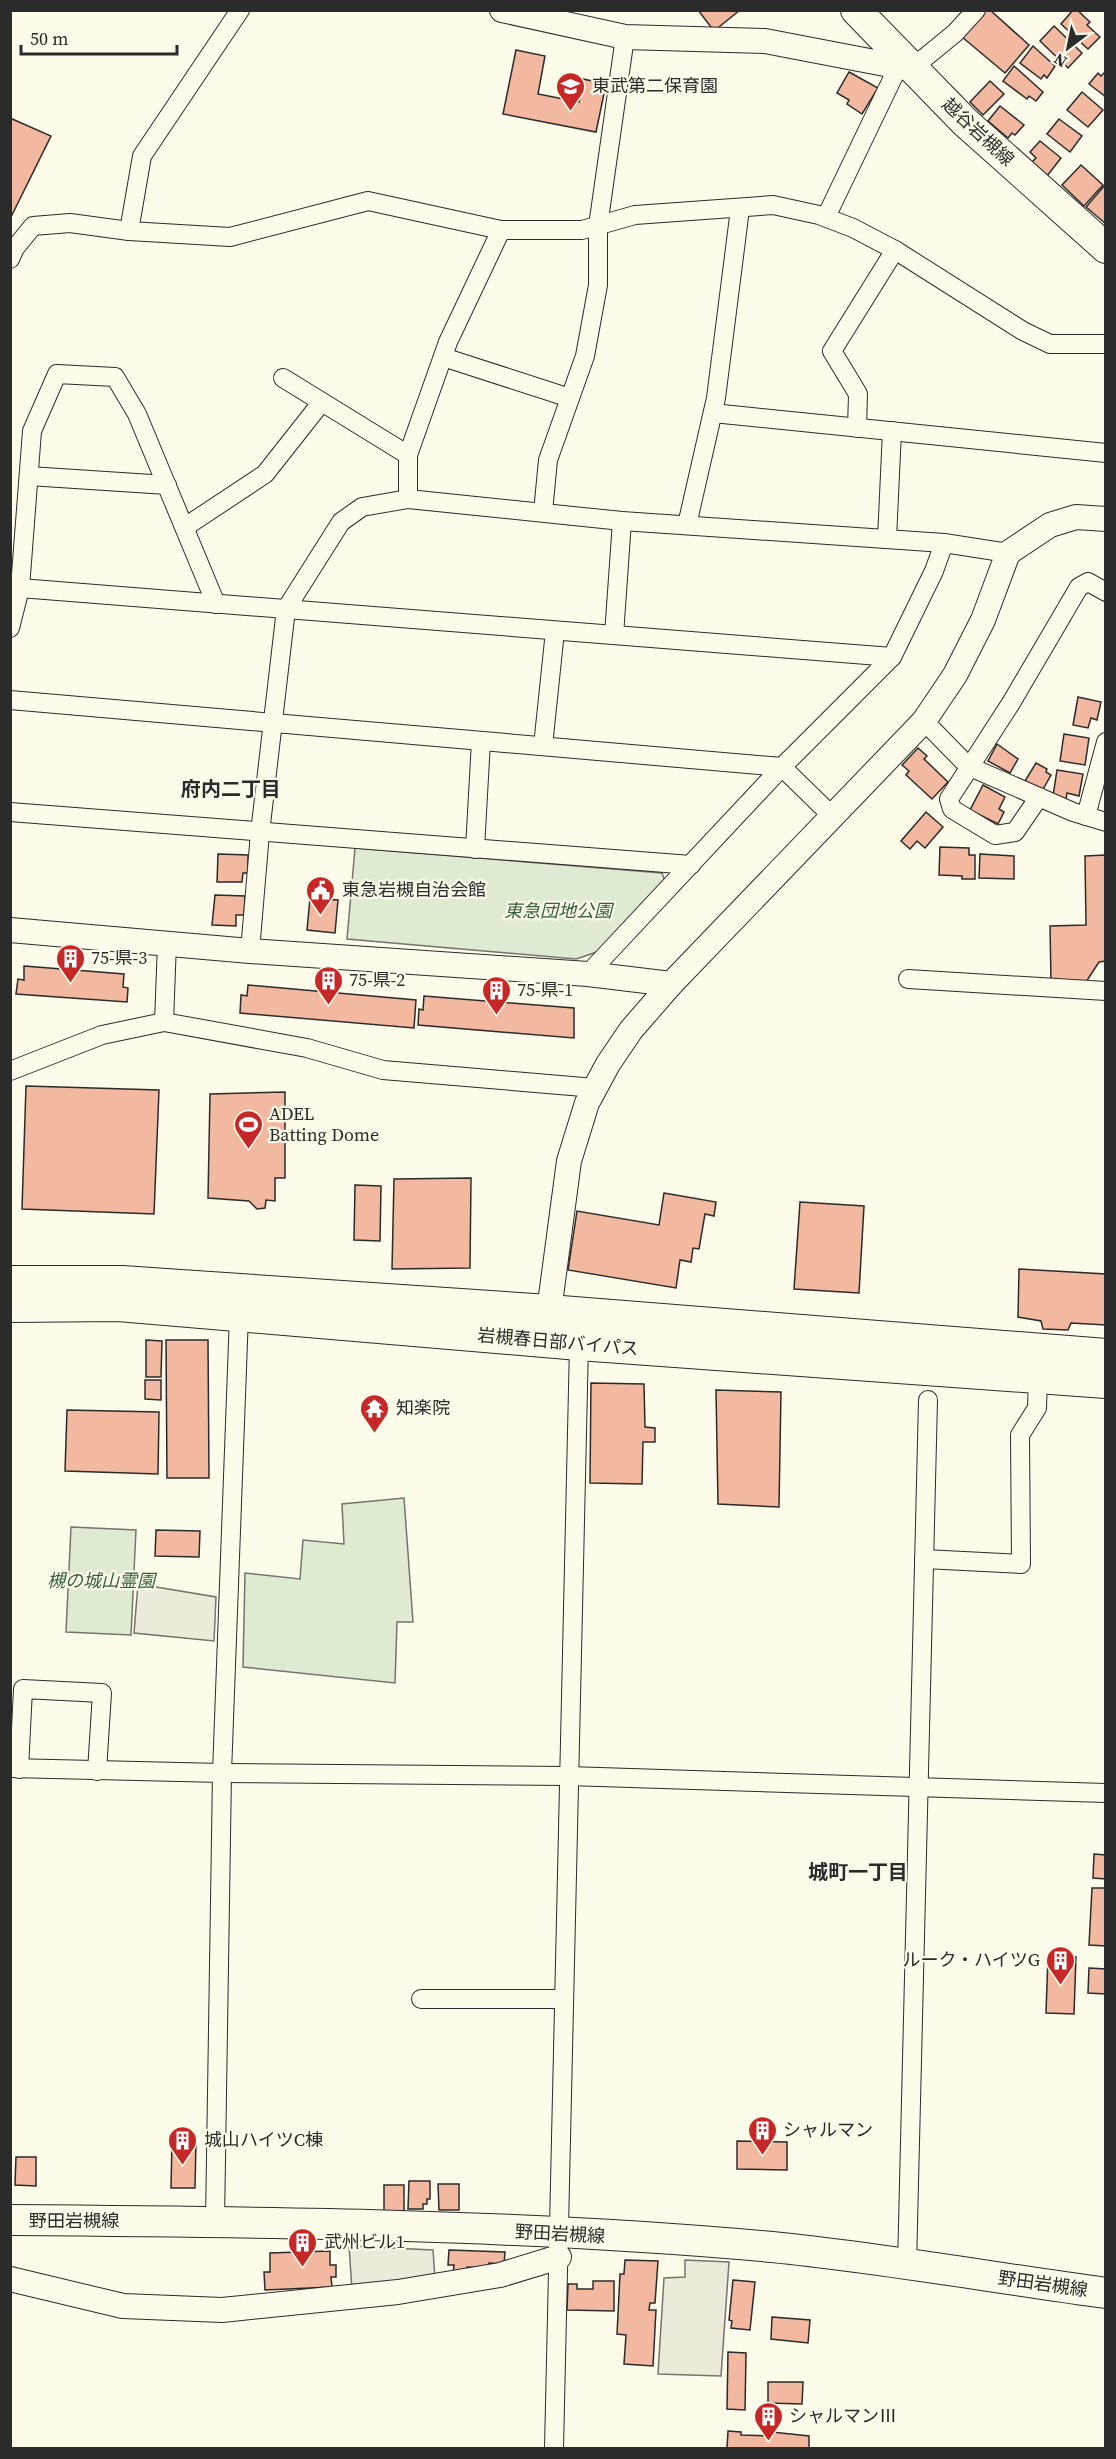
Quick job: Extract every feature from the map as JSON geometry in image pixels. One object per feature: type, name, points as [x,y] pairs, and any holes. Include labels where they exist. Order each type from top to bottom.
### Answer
[{"type":"highway","name":"岩槻春日部バイパス","points":[[10,1282],[122,1282],[549,1311],[1106,1355]]},
{"type":"highway","name":"岩槻春日部バイパス","points":[[10,1306],[118,1305],[579,1344],[1106,1382]]},
{"type":"main road","name":"越谷岩槻線","points":[[856,10],[905,68],[1106,248]]},
{"type":"main road","name":"野田岩槻線","points":[[10,2220],[215,2222],[560,2245],[768,2247],[1106,2293]]},
{"type":"street","points":[[129,231],[142,156],[240,10]]},
{"type":"street","points":[[502,10],[625,37],[765,41],[905,68]]},
{"type":"street","points":[[826,217],[905,68],[955,33],[976,10]]},
{"type":"street","points":[[543,512],[548,460],[585,356],[598,285],[598,226],[625,37]]},
{"type":"street","points":[[10,259],[15,248],[33,226],[70,223],[129,231],[230,237],[368,201],[501,230],[582,230],[635,215],[773,205],[826,217],[895,250],[1023,331],[1050,344],[1106,344]]},
{"type":"street","points":[[687,525],[712,413],[741,209]]},
{"type":"street","points":[[408,499],[408,455],[443,357],[501,230]]},
{"type":"street","points":[[856,428],[858,394],[832,351],[895,250]]},
{"type":"street","points":[[443,357],[570,398]]},
{"type":"street","points":[[10,628],[20,588],[17,539],[29,476],[32,432],[57,374],[115,377],[137,414],[216,604]]},
{"type":"street","points":[[283,378],[408,455]]},
{"type":"street","points":[[185,527],[265,474],[321,403]]},
{"type":"street","points":[[712,413],[1106,453]]},
{"type":"street","points":[[887,539],[892,431]]},
{"type":"street","points":[[29,476],[167,485]]},
{"type":"street","points":[[250,951],[260,833],[286,609],[341,522],[362,507],[408,499],[622,521],[944,543],[1008,553]]},
{"type":"street","points":[[549,1311],[569,1161],[587,1103],[632,1030],[671,984],[831,815],[924,722],[955,675],[974,638],[1008,553],[1050,525],[1076,517],[1106,519]]},
{"type":"street","points":[[614,635],[622,521]]},
{"type":"street","points":[[588,974],[782,767],[892,657],[934,571],[944,543]]},
{"type":"street","points":[[1039,797],[1015,832],[995,835],[952,809],[949,799],[968,766],[1011,703],[1079,587],[1088,582],[1106,592]]},
{"type":"street","points":[[20,588],[892,657]]},
{"type":"street","points":[[543,746],[555,631]]},
{"type":"street","points":[[10,699],[782,767],[831,815]]},
{"type":"street","points":[[924,722],[968,766],[1039,797],[1106,822]]},
{"type":"street","points":[[475,849],[481,741]]},
{"type":"street","points":[[1086,816],[1106,742]]},
{"type":"street","points":[[10,812],[691,865]]},
{"type":"street","points":[[10,930],[250,951],[588,974],[671,984]]},
{"type":"street","points":[[164,1022],[167,943]]},
{"type":"street","points":[[908,979],[1106,991]]},
{"type":"street","points":[[10,1071],[102,1035],[164,1022],[307,1048],[383,1070],[595,1088]]},
{"type":"street","points":[[215,2222],[222,1773],[239,1315]]},
{"type":"street","points":[[554,2448],[579,1344]]},
{"type":"street","points":[[924,1559],[1021,1564],[1020,1435],[1036,1408],[1038,1377]]},
{"type":"street","points":[[907,2266],[928,1400]]},
{"type":"street","points":[[97,1771],[102,1693],[23,1689],[15,1769],[97,1771],[222,1773],[568,1776],[1106,1793]]},
{"type":"street","points":[[421,1999],[564,2000]]},
{"type":"street","points":[[10,2279],[123,2306],[222,2310],[398,2292],[500,2275],[560,2245]]},
{"type":"green space","name":"東急団地公園","points":[[355,848],[662,873],[665,881],[597,952],[576,959],[347,939]]},
{"type":"green space","points":[[404,1498],[413,1622],[397,1622],[395,1683],[243,1667],[245,1573],[300,1579],[303,1540],[344,1544],[342,1504]]},
{"type":"green space","name":"槻の城山霊園","points":[[71,1527],[136,1530],[131,1635],[66,1632]]},
{"type":"shaded area","points":[[138,1584],[216,1597],[214,1641],[134,1633]]},
{"type":"shaded area","points":[[349,2246],[433,2250],[435,2279],[352,2290]]},
{"type":"shaded area","points":[[685,2260],[729,2262],[721,2376],[658,2374],[664,2278],[685,2277]]},
{"type":"building","points":[[698,10],[740,10],[714,31]]},
{"type":"building","points":[[985,10],[990,10],[1029,45],[1005,73],[962,37]]},
{"type":"building","points":[[1073,10],[1077,10],[1090,22],[1087,25],[1100,37],[1088,49],[1061,24]]},
{"type":"building","points":[[1054,26],[1082,53],[1068,68],[1040,41]]},
{"type":"building","points":[[1033,46],[1055,66],[1047,78],[1044,75],[1041,79],[1020,63]]},
{"type":"building","points":[[516,50],[545,56],[538,94],[579,102],[583,79],[606,84],[596,132],[503,114]]},
{"type":"building","points":[[1014,66],[1043,92],[1036,101],[1029,96],[1027,99],[1003,81]]},
{"type":"building","points":[[1106,71],[1106,97],[1089,84],[1098,73],[1101,76]]},
{"type":"building","points":[[849,72],[878,88],[862,114],[847,104],[849,100],[837,93]]},
{"type":"building","points":[[990,81],[1004,94],[983,115],[970,102]]},
{"type":"building","points":[[1082,92],[1103,110],[1088,127],[1067,110]]},
{"type":"building","points":[[1000,106],[1024,125],[1015,135],[1012,133],[1008,138],[988,121]]},
{"type":"building","points":[[10,118],[51,136],[10,219]]},
{"type":"building","points":[[1059,119],[1082,136],[1070,152],[1047,134]]},
{"type":"building","points":[[1040,141],[1061,158],[1047,176],[1031,163],[1036,158],[1030,152]]},
{"type":"building","points":[[1081,165],[1103,185],[1084,206],[1062,185]]},
{"type":"building","points":[[1106,186],[1106,224],[1086,207]]},
{"type":"building","points":[[1078,697],[1101,702],[1097,720],[1091,718],[1088,728],[1073,725]]},
{"type":"building","points":[[1064,734],[1089,738],[1085,765],[1060,761]]},
{"type":"building","points":[[997,744],[1018,759],[1010,773],[988,761]]},
{"type":"building","points":[[918,748],[927,756],[924,759],[948,782],[932,799],[906,775],[909,771],[902,765]]},
{"type":"building","points":[[1036,763],[1047,769],[1046,772],[1051,775],[1042,791],[1025,781]]},
{"type":"building","points":[[1057,770],[1083,774],[1079,796],[1067,793],[1066,799],[1053,796]]},
{"type":"building","points":[[983,785],[1005,797],[999,809],[1004,812],[998,824],[970,810]]},
{"type":"building","points":[[926,812],[943,827],[925,848],[917,841],[910,849],[901,841]]},
{"type":"building","points":[[940,847],[969,848],[969,855],[975,855],[975,879],[939,875]]},
{"type":"building","points":[[218,854],[248,855],[248,873],[243,873],[242,882],[217,882]]},
{"type":"building","points":[[980,854],[1014,856],[1014,879],[979,878]]},
{"type":"building","points":[[1106,855],[1106,961],[1099,962],[1086,982],[1051,982],[1050,926],[1086,925],[1085,856]]},
{"type":"building","points":[[215,895],[245,896],[244,915],[236,915],[236,926],[212,925]]},
{"type":"building","points":[[310,898],[338,900],[335,933],[307,930]]},
{"type":"building","name":"75-県-3","points":[[24,966],[124,974],[123,987],[128,988],[127,1002],[16,994],[18,979],[24,980]]},
{"type":"building","name":"75-県-2","points":[[248,985],[416,1000],[414,1028],[240,1013],[241,995],[247,996]]},
{"type":"building","name":"75-県-1","points":[[424,996],[574,1008],[574,1038],[418,1025],[419,1009],[423,1010]]},
{"type":"building","points":[[26,1086],[159,1090],[154,1214],[22,1209]]},
{"type":"building","points":[[285,1092],[285,1178],[275,1178],[275,1201],[266,1200],[265,1208],[257,1209],[249,1201],[208,1198],[210,1094]]},
{"type":"building","points":[[471,1178],[470,1268],[392,1269],[394,1179]]},
{"type":"building","points":[[355,1185],[381,1186],[380,1241],[354,1240]]},
{"type":"building","points":[[664,1193],[716,1202],[714,1216],[705,1214],[699,1249],[693,1248],[691,1262],[680,1260],[676,1288],[568,1270],[577,1211],[659,1225]]},
{"type":"building","points":[[800,1202],[864,1206],[859,1293],[794,1289]]},
{"type":"building","points":[[1019,1269],[1106,1274],[1106,1325],[1071,1323],[1068,1330],[1043,1329],[1041,1321],[1018,1317]]},
{"type":"building","points":[[146,1340],[162,1341],[161,1377],[146,1377]]},
{"type":"building","points":[[166,1340],[208,1340],[209,1478],[167,1478]]},
{"type":"building","points":[[145,1380],[161,1380],[161,1400],[145,1399]]},
{"type":"building","points":[[591,1383],[644,1384],[645,1427],[655,1428],[655,1442],[643,1442],[642,1484],[590,1483]]},
{"type":"building","points":[[716,1390],[781,1392],[779,1507],[718,1504]]},
{"type":"building","points":[[67,1410],[159,1412],[158,1474],[65,1471]]},
{"type":"building","points":[[156,1530],[200,1531],[199,1557],[155,1556]]},
{"type":"building","points":[[1094,1854],[1106,1855],[1106,1879],[1093,1878]]},
{"type":"building","points":[[1092,1888],[1106,1888],[1106,1946],[1089,1945]]},
{"type":"building","name":"ルーク・ハイツG","points":[[1048,1956],[1076,1957],[1074,2014],[1046,2013]]},
{"type":"building","points":[[1089,1968],[1106,1969],[1106,1994],[1088,1993]]},
{"type":"building","name":"城山ハイツC棟","points":[[172,2141],[196,2141],[195,2188],[171,2188]]},
{"type":"building","name":"シャルマン","points":[[737,2141],[787,2142],[787,2170],[737,2169]]},
{"type":"building","points":[[16,2157],[36,2157],[36,2186],[15,2185]]},
{"type":"building","points":[[409,2181],[430,2181],[430,2199],[427,2199],[427,2204],[423,2204],[423,2209],[408,2209]]},
{"type":"building","points":[[438,2184],[459,2184],[459,2210],[439,2210]]},
{"type":"building","points":[[384,2185],[404,2185],[404,2211],[384,2211]]},
{"type":"building","points":[[449,2250],[505,2252],[504,2264],[489,2263],[488,2268],[467,2267],[466,2274],[453,2273],[454,2265],[448,2265]]},
{"type":"building","name":"武州ビル1","points":[[330,2251],[330,2265],[336,2265],[336,2277],[331,2277],[332,2287],[265,2290],[264,2272],[270,2272],[270,2253]]},
{"type":"building","points":[[625,2260],[658,2261],[655,2303],[650,2303],[649,2310],[656,2310],[653,2366],[624,2364],[626,2335],[617,2334],[620,2274],[624,2274]]},
{"type":"building","points":[[733,2280],[755,2282],[750,2330],[731,2328],[732,2321],[729,2320]]},
{"type":"building","points":[[593,2281],[614,2281],[614,2311],[567,2310],[568,2284],[577,2284],[577,2289],[593,2289]]},
{"type":"building","points":[[772,2317],[810,2320],[808,2343],[771,2339]]},
{"type":"building","points":[[728,2352],[746,2353],[745,2410],[727,2409]]},
{"type":"building","points":[[768,2382],[803,2382],[802,2404],[768,2403]]},
{"type":"building","name":"シャルマンⅢ","points":[[728,2431],[741,2432],[741,2435],[771,2436],[772,2432],[809,2436],[809,2448],[727,2448]]},
{"type":"place","name":"東武第二保育園","points":[[571,112]]},
{"type":"place","name":"東急岩槻自治会館","points":[[321,916]]},
{"type":"place","name":"75-県-3","points":[[70,984]]},
{"type":"place","name":"75-県-2","points":[[328,1006]]},
{"type":"place","name":"75-県-1","points":[[496,1016]]},
{"type":"place","name":"ADEL Batting Dome","points":[[248,1150]]},
{"type":"place","name":"知楽院","points":[[375,1434]]},
{"type":"place","name":"ルーク・ハイツG","points":[[1061,1986]]},
{"type":"place","name":"シャルマン","points":[[762,2156]]},
{"type":"place","name":"城山ハイツC棟","points":[[183,2166]]},
{"type":"place","name":"武州ビル1","points":[[303,2268]]},
{"type":"place","name":"シャルマンⅢ","points":[[768,2442]]},
{"type":"district","name":"府内二丁目","points":[[231,789]]},
{"type":"district","name":"城町一丁目","points":[[858,1872]]}]
